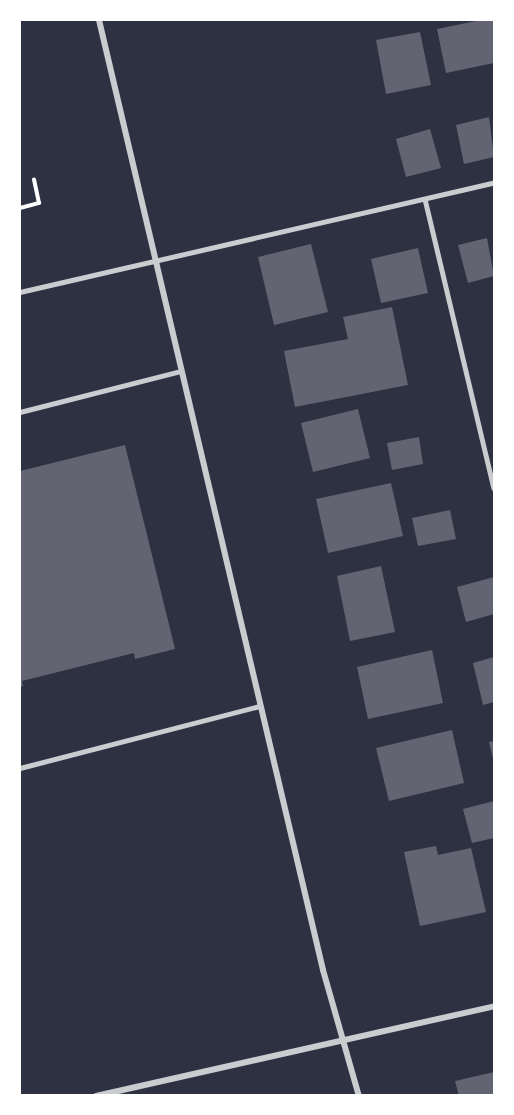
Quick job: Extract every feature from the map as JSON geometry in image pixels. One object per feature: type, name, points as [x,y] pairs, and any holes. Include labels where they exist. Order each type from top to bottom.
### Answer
[{"type":"street","points":[[99,20],[323,970],[359,1095]]},
{"type":"street","points":[[96,1095],[495,1006]]},
{"type":"lane","points":[[20,292],[495,183]]},
{"type":"lane","points":[[425,199],[495,488]]},
{"type":"lane","points":[[20,412],[181,371]]},
{"type":"lane","points":[[20,768],[260,706]]},
{"type":"path","points":[[20,208],[39,203],[34,180]]},
{"type":"building","points":[[481,20],[494,20],[494,63],[446,73],[437,29]]},
{"type":"building","points":[[420,32],[431,85],[386,94],[376,40]]},
{"type":"building","points":[[489,117],[494,157],[464,164],[456,125]]},
{"type":"building","points":[[430,129],[441,168],[406,177],[396,139]]},
{"type":"building","points":[[487,238],[494,276],[468,283],[458,245]]},
{"type":"building","points":[[311,244],[328,312],[274,325],[258,257]]},
{"type":"building","points":[[418,248],[428,293],[381,303],[371,259]]},
{"type":"building","points":[[392,307],[408,385],[295,407],[284,351],[348,339],[343,317]]},
{"type":"building","points":[[358,409],[370,458],[313,472],[301,423]]},
{"type":"building","points":[[419,437],[423,464],[392,470],[387,443]]},
{"type":"building","points":[[125,445],[175,649],[135,659],[134,653],[22,681],[23,686],[20,687],[20,471]]},
{"type":"building","points":[[391,483],[403,536],[328,553],[316,499]]},
{"type":"building","points":[[450,510],[456,539],[418,546],[412,518]]},
{"type":"building","points":[[381,566],[395,632],[350,641],[337,576]]},
{"type":"building","points":[[494,577],[494,614],[466,622],[457,587]]},
{"type":"building","points":[[432,650],[443,703],[368,719],[357,667]]},
{"type":"building","points":[[494,657],[494,702],[483,705],[473,663]]},
{"type":"building","points":[[452,730],[464,783],[389,801],[376,748]]},
{"type":"building","points":[[494,741],[494,763],[489,742]]},
{"type":"building","points":[[494,801],[494,838],[472,843],[463,809]]},
{"type":"building","points":[[436,846],[438,855],[471,848],[486,912],[420,926],[404,852]]},
{"type":"building","points":[[494,1072],[494,1096],[459,1096],[455,1081]]}]
